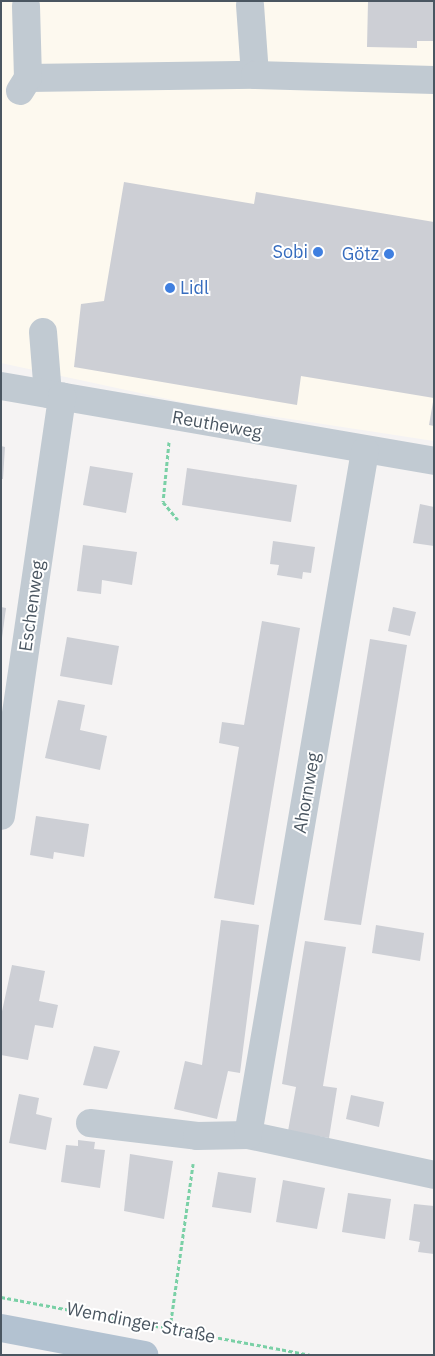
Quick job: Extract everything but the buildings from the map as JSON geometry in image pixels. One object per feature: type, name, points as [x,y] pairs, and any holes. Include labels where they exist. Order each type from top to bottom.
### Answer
[{"type":"main road","name":"Wemdinger Straße","points":[[1,1328],[144,1355]]},
{"type":"street","points":[[250,5],[255,75]]},
{"type":"street","points":[[26,6],[24,85],[255,75],[434,80]]},
{"type":"street","name":"Eschenweg","points":[[1,816],[6,757],[55,395],[43,332]]},
{"type":"street","name":"Reutheweg","points":[[1,386],[365,451],[434,461]]},
{"type":"street","name":"Ahornweg","points":[[248,1135],[365,451]]},
{"type":"street","points":[[90,1123],[197,1136],[248,1135],[434,1175]]},
{"type":"path","points":[[172,417],[163,502],[178,520]]},
{"type":"path","points":[[170,1329],[197,1136]]},
{"type":"path","name":"Wemdinger Straße","points":[[1,1297],[310,1355]]},
{"type":"shaded area","points":[[1,1],[434,1],[434,441],[191,404],[1,363]]},
{"type":"place","name":"Sobi","points":[[318,252]]},
{"type":"place","name":"Götz","points":[[389,254]]},
{"type":"place","name":"Lidl","points":[[170,288]]}]
